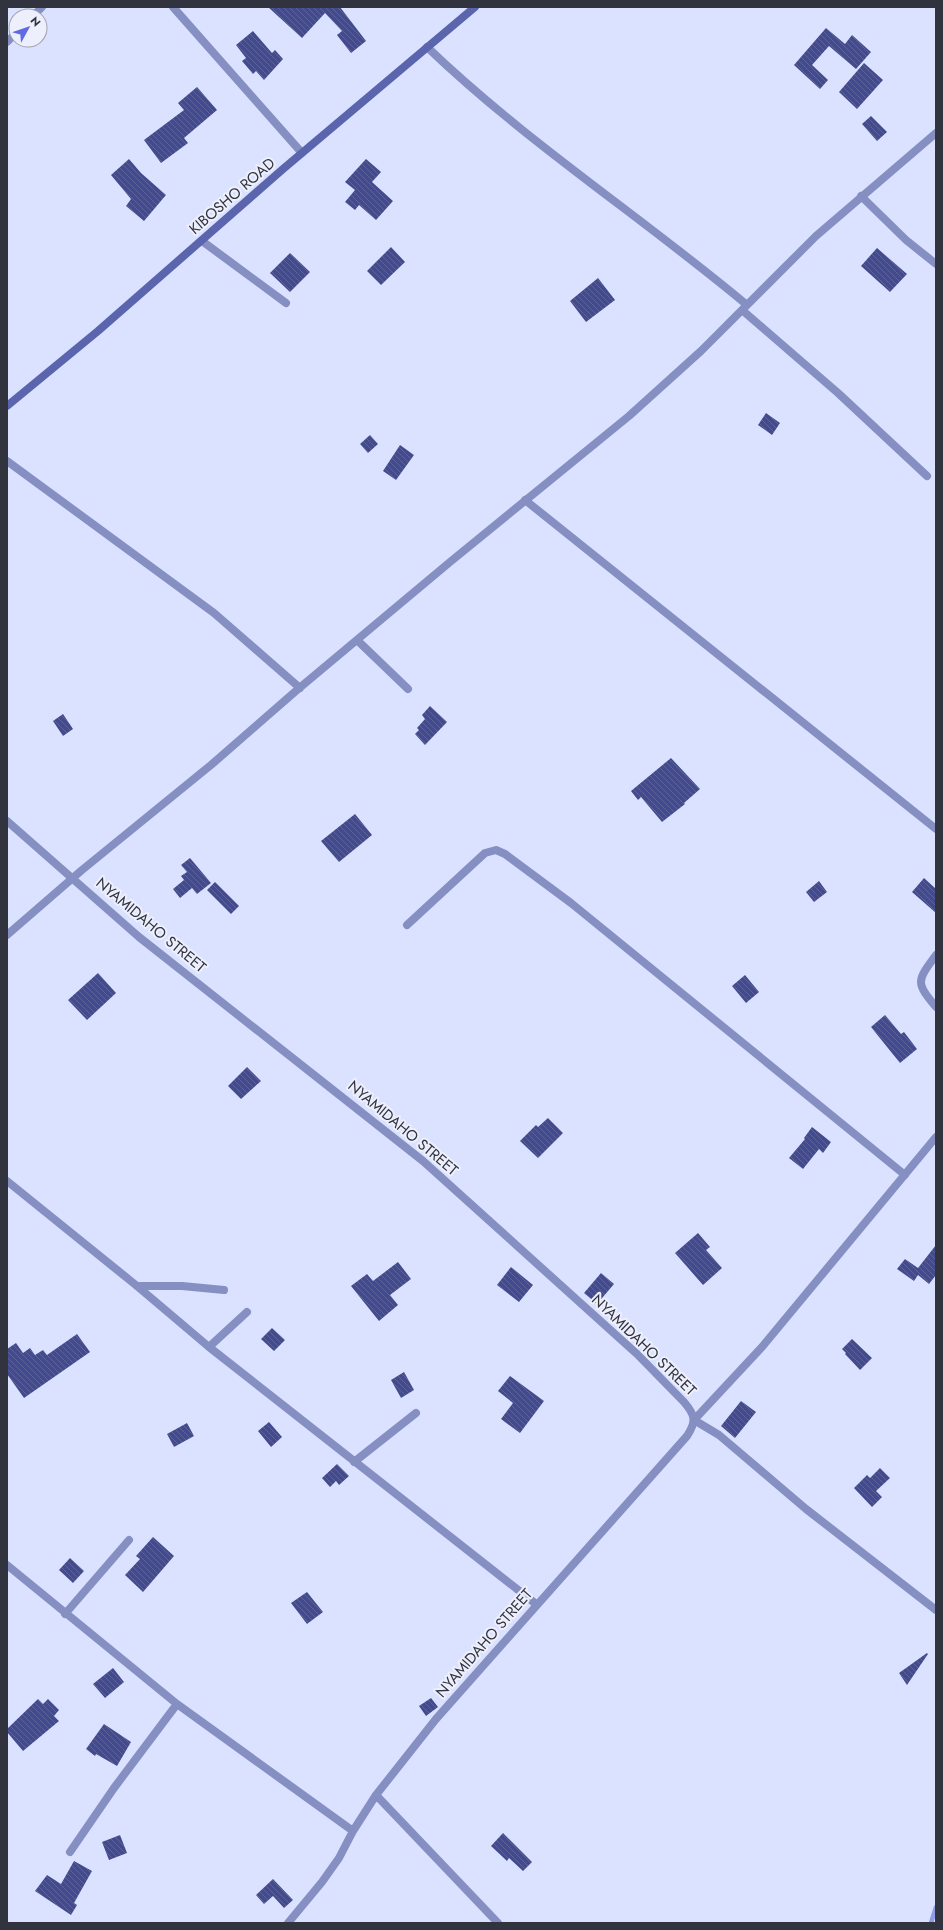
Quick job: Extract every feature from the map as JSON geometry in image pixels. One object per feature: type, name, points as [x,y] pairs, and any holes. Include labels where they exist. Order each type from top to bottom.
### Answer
[{"type":"street","points":[[173,7],[302,153]]},
{"type":"street","name":"KIBOSHO ROAD","points":[[7,406],[98,331],[302,153],[475,7]]},
{"type":"street","points":[[427,47],[515,125],[563,163],[658,233],[744,308],[927,476]]},
{"type":"street","points":[[7,935],[73,878],[211,765],[357,640],[525,500],[629,416],[700,351],[816,236],[861,196],[936,134]]},
{"type":"street","points":[[861,196],[906,240],[936,264]]},
{"type":"street","points":[[202,241],[286,303]]},
{"type":"street","points":[[7,460],[214,613],[300,688]]},
{"type":"street","points":[[525,500],[936,829]]},
{"type":"street","points":[[357,640],[408,689]]},
{"type":"street","name":"NYAMIDAHO STREET","points":[[7,821],[140,937],[423,1160],[637,1354],[691,1410],[694,1420],[693,1427],[687,1436],[536,1604],[436,1719],[376,1795],[352,1831],[339,1858],[322,1882],[288,1923]]},
{"type":"street","points":[[406,925],[485,853],[496,850],[505,854],[577,908],[905,1175]]},
{"type":"street","points":[[936,955],[924,970],[920,983],[922,989],[936,1007]]},
{"type":"street","points":[[936,1137],[762,1347],[694,1420],[719,1436],[806,1509],[936,1610]]},
{"type":"street","points":[[7,1181],[137,1286],[209,1347],[536,1604]]},
{"type":"street","points":[[137,1286],[182,1286],[224,1290]]},
{"type":"street","points":[[209,1347],[247,1312]]},
{"type":"street","points":[[354,1462],[416,1413]]},
{"type":"street","points":[[65,1614],[129,1540]]},
{"type":"street","points":[[7,1565],[65,1614],[177,1704],[352,1831]]},
{"type":"street","points":[[70,1852],[114,1788],[177,1704]]},
{"type":"street","points":[[376,1795],[498,1923]]},
{"type":"building","points":[[268,7],[340,7],[366,41],[351,53],[337,35],[342,31],[325,13],[302,38]]},
{"type":"building","points":[[826,28],[845,44],[852,35],[871,52],[856,69],[829,46],[812,65],[828,80],[820,89],[794,65]]},
{"type":"building","points":[[253,31],[272,53],[275,50],[283,59],[264,80],[256,71],[253,74],[242,61],[246,58],[236,45]]},
{"type":"building","points":[[864,63],[883,80],[857,109],[839,92]]},
{"type":"building","points":[[197,87],[217,110],[184,138],[188,143],[161,163],[144,140],[184,110],[178,103]]},
{"type":"building","points":[[871,116],[887,132],[877,141],[862,124]]},
{"type":"building","points":[[129,159],[141,173],[166,195],[144,221],[126,206],[131,199],[111,175]]},
{"type":"building","points":[[366,159],[381,172],[372,182],[393,201],[376,220],[359,205],[355,210],[345,202],[355,190],[345,182]]},
{"type":"building","points":[[391,247],[405,262],[381,285],[367,271]]},
{"type":"building","points":[[877,248],[907,274],[890,292],[861,266]]},
{"type":"building","points":[[290,253],[310,272],[290,292],[270,273]]},
{"type":"building","points":[[598,278],[615,300],[586,322],[570,301]]},
{"type":"building","points":[[766,413],[780,423],[772,435],[758,425]]},
{"type":"building","points":[[370,435],[378,444],[368,453],[360,444]]},
{"type":"building","points":[[400,445],[414,455],[396,480],[383,471]]},
{"type":"building","points":[[430,706],[447,722],[425,745],[415,734],[419,730],[417,728],[425,719],[422,715]]},
{"type":"building","points":[[63,714],[73,729],[63,736],[53,721]]},
{"type":"building","points":[[671,758],[700,789],[684,803],[685,804],[662,822],[641,797],[638,800],[631,791]]},
{"type":"building","points":[[355,814],[372,835],[339,862],[321,841]]},
{"type":"building","points":[[190,858],[211,883],[197,894],[192,888],[180,898],[173,889],[184,880],[181,876],[187,872],[181,865]]},
{"type":"building","points":[[924,878],[936,889],[936,913],[912,892]]},
{"type":"building","points":[[819,881],[827,892],[814,902],[806,892]]},
{"type":"building","points":[[215,882],[239,906],[231,914],[207,890]]},
{"type":"building","points":[[98,973],[116,993],[87,1020],[68,1000]]},
{"type":"building","points":[[745,975],[759,992],[746,1003],[732,986]]},
{"type":"building","points":[[885,1015],[901,1034],[904,1032],[917,1049],[900,1063],[871,1027]]},
{"type":"building","points":[[247,1067],[261,1081],[241,1099],[228,1086]]},
{"type":"building","points":[[548,1118],[563,1133],[538,1158],[520,1141],[536,1125],[538,1127]]},
{"type":"building","points":[[812,1127],[831,1142],[823,1153],[819,1149],[803,1169],[789,1158],[805,1139],[804,1138]]},
{"type":"building","points":[[698,1233],[710,1247],[706,1250],[722,1268],[703,1285],[675,1253]]},
{"type":"building","points":[[936,1245],[936,1275],[929,1284],[918,1275],[914,1281],[897,1269],[905,1259],[918,1268]]},
{"type":"building","points":[[398,1262],[411,1279],[390,1295],[398,1305],[379,1321],[351,1286],[367,1274],[373,1281]]},
{"type":"building","points":[[511,1267],[533,1285],[519,1302],[497,1285]]},
{"type":"building","points":[[601,1273],[614,1284],[597,1304],[584,1293]]},
{"type":"building","points":[[272,1328],[285,1340],[274,1351],[261,1339]]},
{"type":"building","points":[[77,1334],[90,1352],[24,1398],[7,1374],[7,1349],[16,1343],[23,1353],[30,1348],[35,1355],[43,1350],[47,1355]]},
{"type":"building","points":[[852,1339],[872,1358],[860,1370],[842,1349]]},
{"type":"building","points":[[404,1372],[414,1390],[401,1398],[391,1380]]},
{"type":"building","points":[[510,1376],[544,1401],[520,1433],[501,1419],[513,1403],[498,1391]]},
{"type":"building","points":[[741,1401],[756,1412],[735,1438],[721,1426]]},
{"type":"building","points":[[269,1422],[282,1437],[271,1447],[258,1431]]},
{"type":"building","points":[[187,1423],[194,1436],[174,1447],[167,1434]]},
{"type":"building","points":[[337,1464],[349,1476],[339,1485],[336,1481],[330,1487],[322,1478]]},
{"type":"building","points":[[880,1468],[890,1478],[876,1491],[882,1497],[872,1507],[854,1488],[867,1475],[870,1478]]},
{"type":"building","points":[[153,1537],[174,1556],[143,1592],[125,1575],[140,1559],[136,1556]]},
{"type":"building","points":[[70,1558],[84,1571],[73,1583],[59,1570]]},
{"type":"building","points":[[307,1592],[323,1612],[307,1624],[291,1603]]},
{"type":"building","points":[[927,1653],[928,1654],[907,1685],[899,1673]]},
{"type":"building","points":[[113,1668],[124,1682],[105,1698],[93,1684]]},
{"type":"building","points":[[431,1698],[438,1707],[426,1716],[419,1706]]},
{"type":"building","points":[[38,1699],[43,1704],[48,1699],[59,1710],[54,1716],[59,1721],[23,1751],[7,1732],[7,1729]]},
{"type":"building","points":[[104,1724],[131,1742],[117,1766],[96,1754],[95,1756],[86,1749]]},
{"type":"building","points":[[503,1833],[532,1862],[523,1871],[509,1858],[507,1861],[491,1846]]},
{"type":"building","points":[[120,1835],[127,1853],[109,1860],[102,1842]]},
{"type":"building","points":[[74,1861],[92,1871],[74,1903],[77,1905],[71,1915],[35,1891],[47,1875],[61,1884]]},
{"type":"building","points":[[273,1879],[293,1900],[284,1908],[273,1896],[264,1904],[256,1895]]},
{"type":"waterway","points":[[931,1923],[936,1907]]}]
